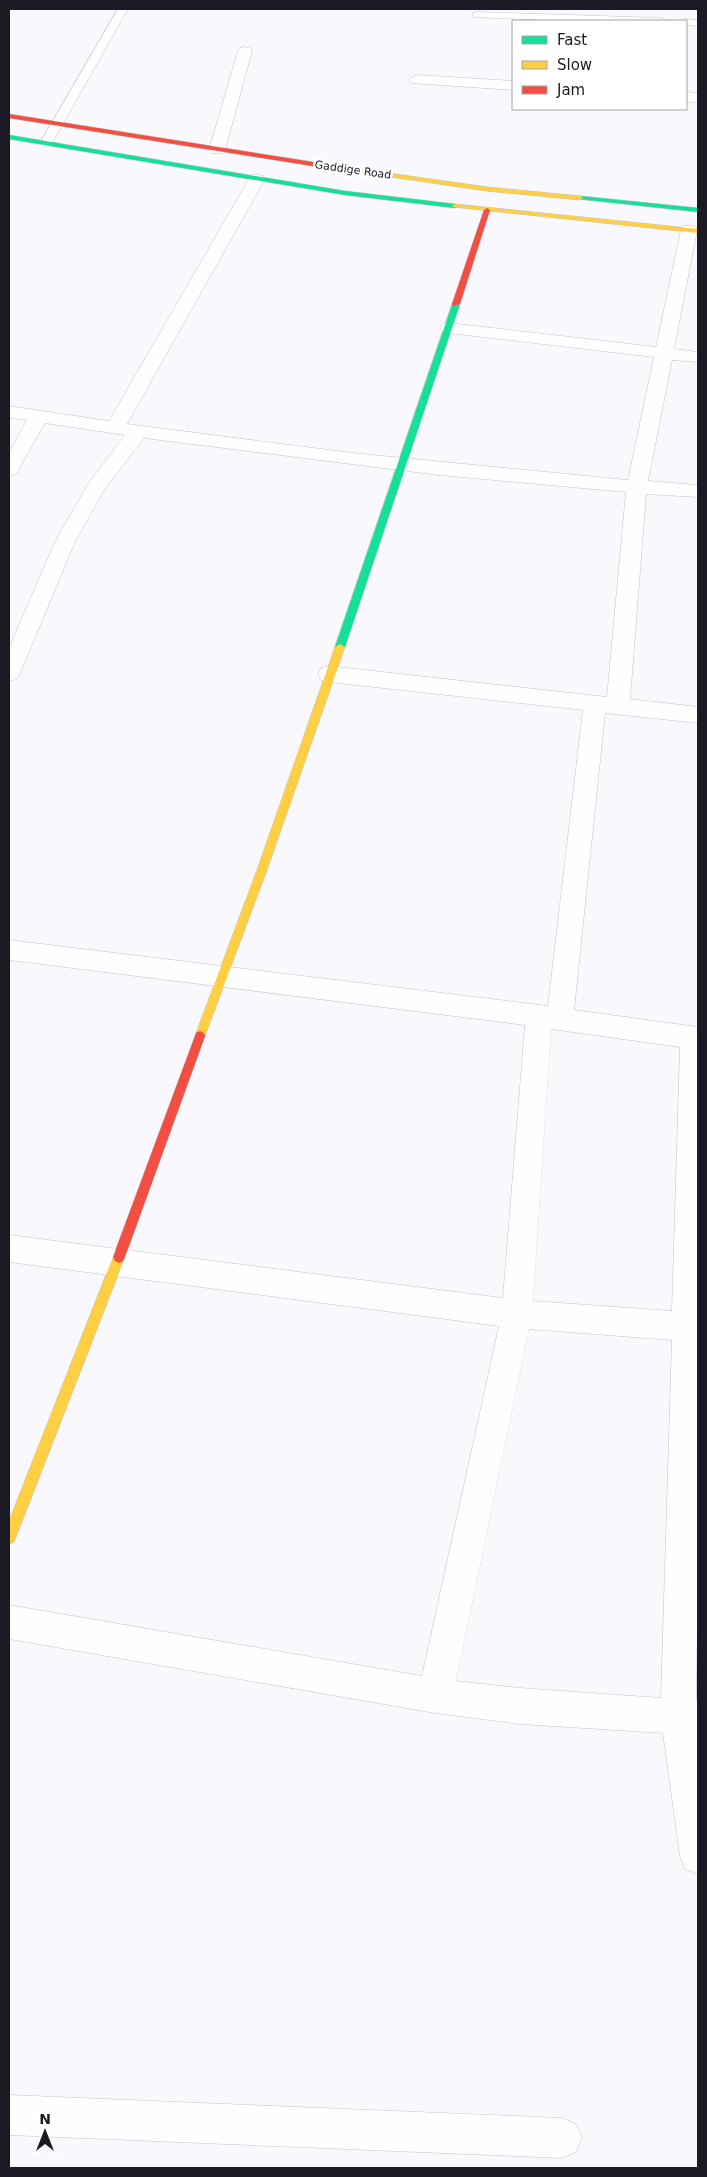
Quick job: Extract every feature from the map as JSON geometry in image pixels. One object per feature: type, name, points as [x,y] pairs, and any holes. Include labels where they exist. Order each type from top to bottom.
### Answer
[{"type":"main road","name":"Gaddige Road","points":[[9,116],[217,150],[486,190],[698,210]]},
{"type":"main road","name":"Gaddige Road","points":[[9,137],[345,193],[487,210],[693,230]]},
{"type":"main road","points":[[9,1537],[145,1190],[220,976],[262,870],[403,465],[487,210]]},
{"type":"street","points":[[217,150],[244,51]]},
{"type":"street","points":[[416,80],[512,86]]},
{"type":"street","points":[[115,428],[257,179]]},
{"type":"street","points":[[435,1696],[517,1314],[549,1018],[606,705],[637,487],[664,354],[693,230]]},
{"type":"street","points":[[449,328],[698,357]]},
{"type":"street","points":[[9,412],[138,432],[403,465],[698,491]]},
{"type":"street","points":[[9,470],[39,416]]},
{"type":"street","points":[[9,673],[65,542],[95,488],[138,432]]},
{"type":"street","points":[[329,674],[698,715]]},
{"type":"street","points":[[9,950],[696,1038],[688,1716],[698,1856]]},
{"type":"street","points":[[9,1248],[517,1314],[692,1327]]},
{"type":"street","points":[[9,1622],[435,1696],[520,1706],[688,1716]]},
{"type":"street","points":[[9,2115],[562,2138]]},
{"type":"lane","points":[[46,143],[123,9]]},
{"type":"lane","points":[[477,15],[631,20]]},
{"type":"traffic: fast","points":[[9,137],[345,193],[455,206]]},
{"type":"traffic: fast","points":[[580,198],[698,210]]},
{"type":"traffic: fast","points":[[340,647],[456,304]]},
{"type":"traffic: slow","points":[[338,168],[487,189],[580,198]]},
{"type":"traffic: slow","points":[[455,206],[698,231]]},
{"type":"traffic: slow","points":[[200,1036],[262,870],[340,647]]},
{"type":"traffic: slow","points":[[9,1537],[119,1257]]},
{"type":"traffic: jam","points":[[9,116],[338,168]]},
{"type":"traffic: jam","points":[[456,304],[487,210]]},
{"type":"traffic: jam","points":[[119,1257],[200,1036]]}]
